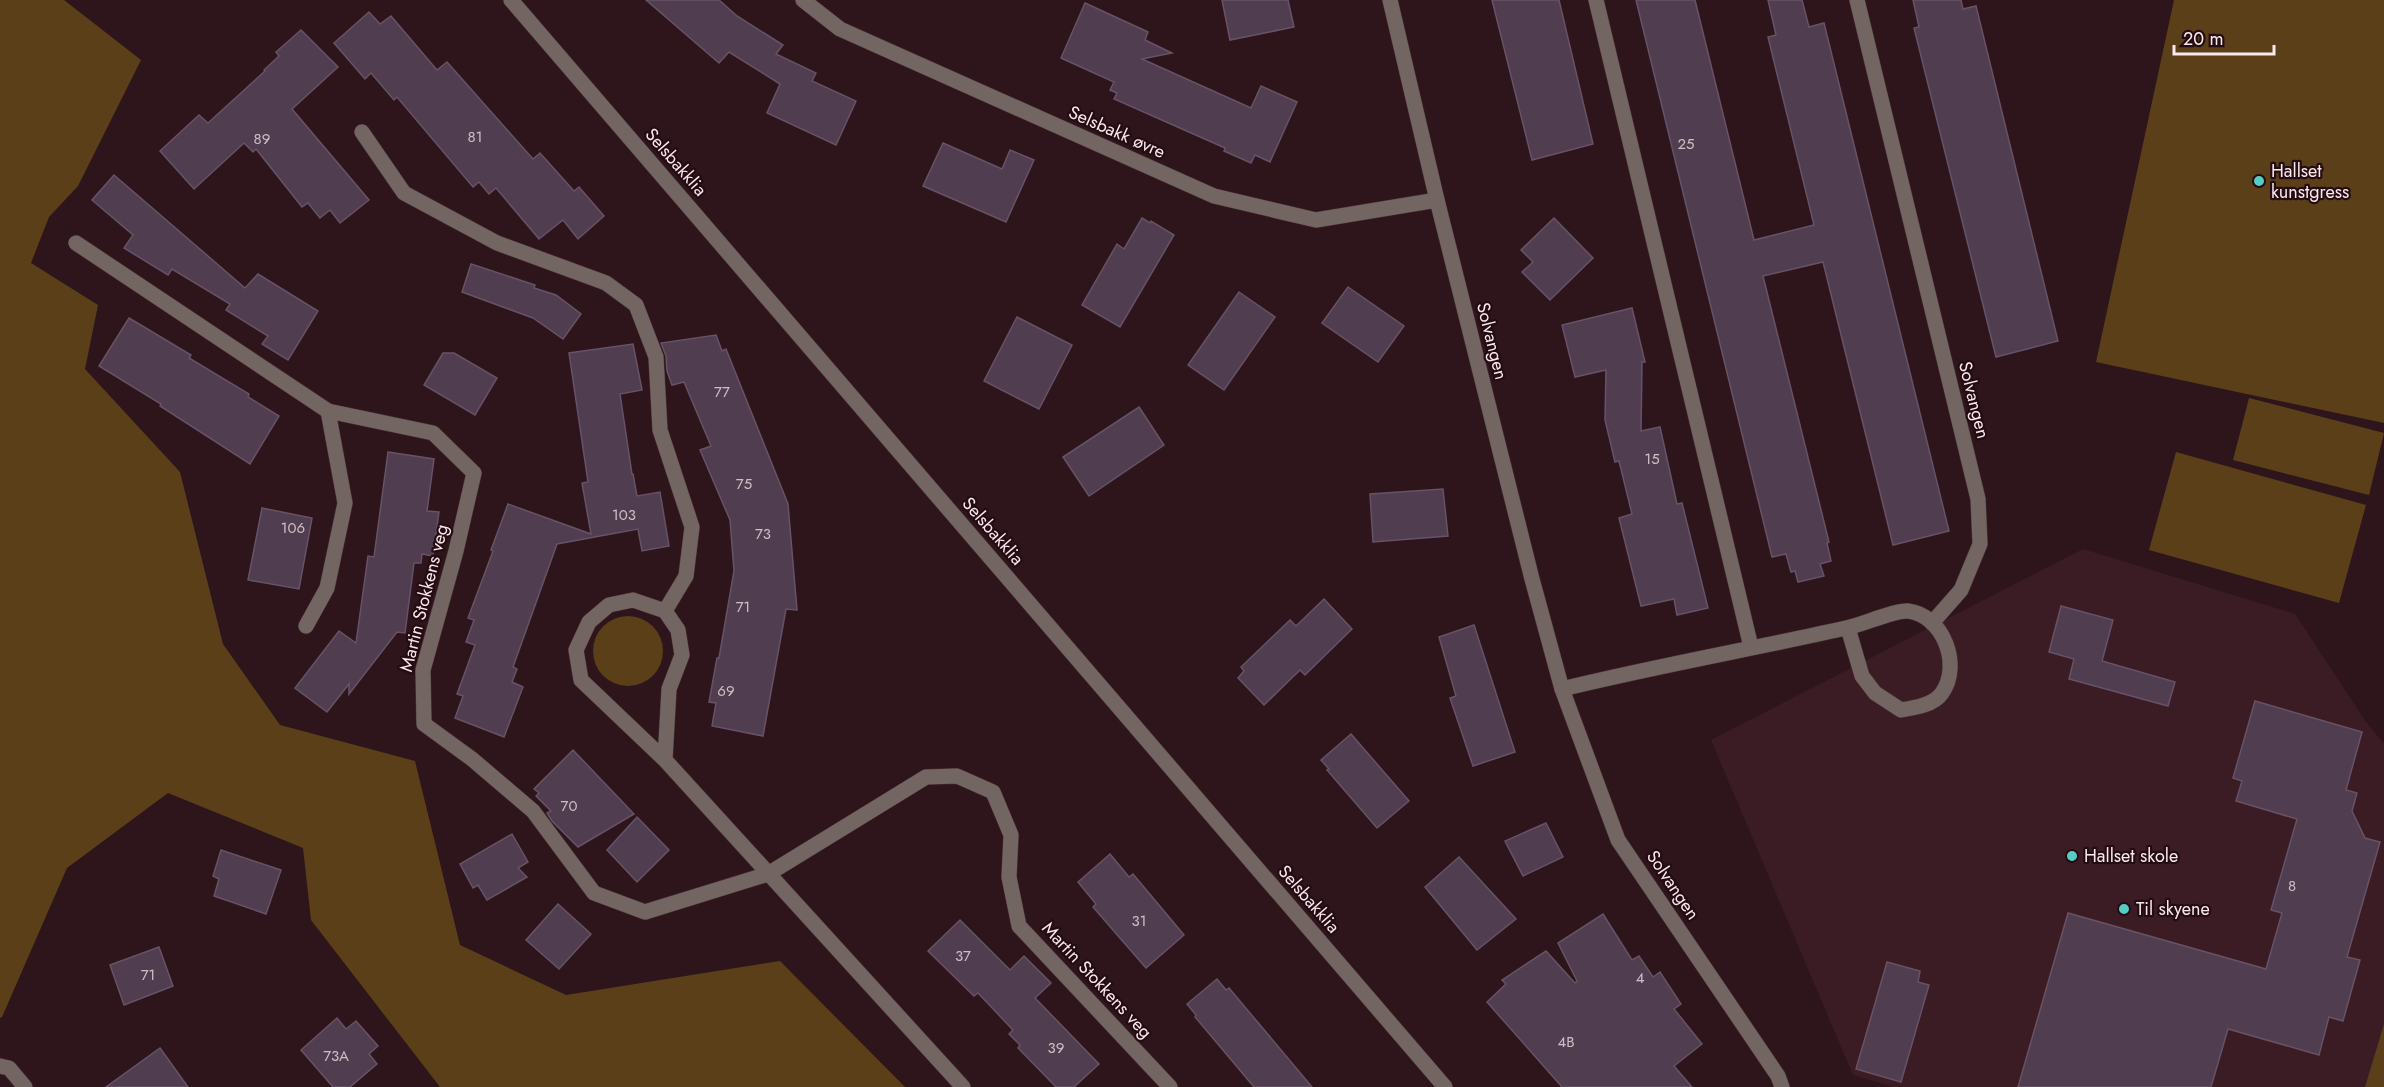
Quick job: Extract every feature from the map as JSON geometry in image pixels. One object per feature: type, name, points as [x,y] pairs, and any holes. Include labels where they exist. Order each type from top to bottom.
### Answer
[{"type":"street","name":"Selsbakklia","points":[[511,0],[1445,1087]]},
{"type":"street","name":"Selsbakk øvre","points":[[803,0],[840,29],[1214,196],[1316,220],[1437,200]]},
{"type":"street","name":"Solvangen","points":[[1390,0],[1437,200],[1532,579],[1562,689],[1618,840],[1778,1076],[1782,1087]]},
{"type":"street","points":[[1596,0],[1751,647]]},
{"type":"street","name":"Solvangen","points":[[1857,0],[1978,499],[1980,544],[1961,590],[1932,623]]},
{"type":"street","points":[[362,132],[404,193],[497,243],[606,283],[636,305],[656,357],[660,430],[692,527],[686,576],[665,611]]},
{"type":"street","name":"Martin Stokkens veg","points":[[76,243],[328,411],[433,433],[474,473],[456,550],[423,670],[424,724],[472,759],[533,811],[594,893],[645,912],[768,874],[926,777],[957,776],[993,792],[1011,835],[1009,877],[1018,926],[1170,1087]]},
{"type":"street","points":[[306,626],[327,588],[345,503],[328,411]]},
{"type":"street","points":[[665,760],[669,689],[682,655],[678,630],[665,611],[633,600],[609,605],[589,622],[576,650],[580,680],[665,760],[963,1087]]},
{"type":"street","points":[[1562,689],[1848,627],[1905,611],[1920,614],[1932,623],[1946,640],[1950,670],[1942,694],[1922,706],[1901,710],[1875,693],[1862,676],[1848,627]]},
{"type":"street","points":[[0,1066],[9,1068],[25,1087]]},
{"type":"shaded area","points":[[0,0],[64,0],[141,60],[78,186],[49,217],[31,263],[98,305],[85,369],[180,472],[223,644],[280,725],[415,761],[460,945],[566,995],[780,961],[905,1087],[440,1087],[311,920],[303,848],[168,793],[67,868],[0,1018]]},
{"type":"shaded area","name":"Hallset kunstgress","points":[[2174,0],[2384,0],[2384,423],[2096,362]]},
{"type":"shaded area","points":[[2249,398],[2384,433],[2369,495],[2233,460]]},
{"type":"shaded area","points":[[2176,452],[2366,505],[2339,603],[2149,550]]},
{"type":"shaded area","name":"Hallset skole","points":[[2083,549],[2295,614],[2366,722],[2384,744],[2384,1087],[1893,1087],[1853,1075],[1711,740]]},
{"type":"shaded area","points":[[621,616],[635,616],[648,622],[657,631],[663,644],[661,664],[653,676],[635,686],[621,686],[608,680],[599,671],[593,658],[593,644],[599,631],[608,622]]},
{"type":"shaded area","points":[[2384,1024],[2384,1087],[2365,1087]]},
{"type":"building","points":[[646,0],[719,0],[737,16],[783,45],[776,54],[816,73],[812,81],[856,101],[836,145],[767,113],[780,84],[729,52],[719,63]]},
{"type":"building","points":[[1222,0],[1288,0],[1294,27],[1230,40]]},
{"type":"building","points":[[1492,0],[1559,0],[1593,144],[1532,160]]},
{"type":"building","points":[[1636,0],[1695,0],[1754,240],[1814,225],[1768,37],[1776,35],[1768,0],[1802,0],[1809,27],[1824,23],[1949,531],[1893,545],[1823,262],[1763,276],[1829,542],[1827,543],[1831,561],[1820,564],[1824,576],[1798,582],[1795,571],[1791,572],[1786,554],[1772,557]]},
{"type":"building","points":[[1913,0],[1961,0],[1963,9],[1976,6],[2058,341],[1996,357],[1914,28],[1919,27]]},
{"type":"building","points":[[1085,3],[1148,32],[1145,40],[1172,53],[1142,59],[1251,108],[1261,86],[1297,102],[1270,162],[1255,155],[1251,163],[1224,151],[1225,148],[1114,99],[1117,93],[1110,90],[1114,82],[1061,58]]},
{"type":"building","points":[[369,12],[380,24],[391,16],[437,70],[447,62],[533,159],[540,153],[574,191],[579,187],[604,216],[578,239],[563,220],[539,239],[496,188],[489,194],[479,182],[473,187],[397,97],[394,100],[371,73],[365,79],[334,43]]},
{"type":"building","points":[[301,30],[338,67],[292,109],[369,200],[340,223],[330,210],[320,218],[308,203],[302,207],[256,149],[253,152],[244,143],[194,189],[160,151],[199,115],[208,123],[265,71],[279,56],[276,52]]},
{"type":"building","points":[[943,143],[1002,169],[1010,150],[1034,160],[1006,222],[923,186]]},
{"type":"building","points":[[114,175],[245,288],[258,274],[318,311],[288,360],[262,344],[268,336],[226,310],[230,304],[172,269],[168,275],[124,248],[133,235],[92,200]]},
{"type":"building","points":[[1142,218],[1174,235],[1120,327],[1082,305],[1117,244],[1124,249]]},
{"type":"building","points":[[1554,218],[1593,258],[1550,300],[1522,272],[1533,262],[1521,250]]},
{"type":"building","points":[[471,264],[535,285],[534,288],[556,295],[581,314],[563,339],[533,318],[462,292]]},
{"type":"building","points":[[1348,287],[1404,326],[1378,362],[1322,323]]},
{"type":"building","points":[[1239,292],[1275,317],[1224,390],[1188,365]]},
{"type":"building","points":[[1632,308],[1645,362],[1642,362],[1641,431],[1660,427],[1677,504],[1682,503],[1708,608],[1677,615],[1674,599],[1641,606],[1619,518],[1632,514],[1619,461],[1615,462],[1605,420],[1606,370],[1575,377],[1562,325]]},
{"type":"building","points":[[1017,317],[1072,345],[1039,409],[984,381]]},
{"type":"building","points":[[129,318],[191,355],[189,358],[249,394],[248,397],[279,416],[250,464],[160,406],[161,404],[99,366]]},
{"type":"building","points":[[716,335],[722,351],[726,349],[788,504],[797,610],[786,609],[763,736],[712,726],[716,703],[709,702],[734,571],[730,520],[700,450],[711,446],[684,382],[672,385],[661,343]]},
{"type":"building","points":[[633,344],[642,390],[620,394],[632,474],[637,496],[660,492],[669,546],[642,551],[638,529],[557,544],[513,667],[517,669],[512,682],[523,687],[504,737],[455,718],[463,696],[457,694],[475,645],[466,642],[474,620],[468,618],[508,504],[591,534],[582,483],[588,482],[569,353]]},
{"type":"building","points":[[443,353],[454,353],[497,378],[475,415],[424,385]]},
{"type":"building","points":[[1139,407],[1164,445],[1089,496],[1063,457]]},
{"type":"building","points":[[388,452],[434,459],[427,511],[439,512],[433,556],[422,554],[421,563],[414,563],[405,633],[397,632],[349,694],[349,684],[327,712],[295,688],[339,631],[356,643],[368,556],[374,557]]},
{"type":"building","points":[[1443,489],[1448,536],[1373,542],[1370,494]]},
{"type":"building","points":[[262,508],[312,518],[299,589],[248,580]]},
{"type":"building","points":[[1324,599],[1352,629],[1305,675],[1300,670],[1264,705],[1238,678],[1244,671],[1241,667],[1290,620],[1296,626]]},
{"type":"building","points":[[2061,606],[2113,620],[2102,661],[2175,682],[2168,706],[2069,679],[2074,659],[2049,652]]},
{"type":"building","points":[[1474,625],[1515,752],[1473,766],[1450,698],[1456,696],[1439,637]]},
{"type":"building","points":[[2255,701],[2362,732],[2346,790],[2357,793],[2352,811],[2365,838],[2380,842],[2347,957],[2360,960],[2343,1021],[2329,1017],[2319,1055],[2228,1029],[2211,1087],[2018,1087],[2068,913],[2266,969],[2282,913],[2271,910],[2297,819],[2236,801],[2242,781],[2233,778]]},
{"type":"building","points":[[1351,734],[1409,801],[1377,828],[1321,760]]},
{"type":"building","points":[[573,750],[634,814],[578,847],[552,821],[547,813],[551,811],[536,796],[539,793],[534,789]]},
{"type":"building","points":[[637,817],[669,850],[637,882],[607,850]]},
{"type":"building","points":[[1546,823],[1563,857],[1523,876],[1505,841]]},
{"type":"building","points":[[512,834],[528,862],[518,868],[527,877],[487,900],[478,885],[473,888],[460,864]]},
{"type":"building","points":[[221,850],[281,870],[266,914],[214,896],[219,879],[213,876]]},
{"type":"building","points":[[1110,854],[1129,877],[1133,874],[1184,935],[1146,968],[1093,907],[1096,904],[1078,882]]},
{"type":"building","points":[[1459,857],[1516,919],[1477,950],[1425,887]]},
{"type":"building","points":[[558,904],[591,934],[559,969],[526,940]]},
{"type":"building","points":[[1603,914],[1632,960],[1639,956],[1653,977],[1660,972],[1681,1004],[1674,1009],[1702,1044],[1674,1066],[1692,1087],[1562,1087],[1487,1002],[1506,984],[1502,980],[1546,951],[1575,983],[1577,981],[1558,943]]},
{"type":"building","points":[[960,920],[1010,970],[1024,956],[1051,983],[1035,998],[1099,1064],[1074,1087],[1056,1087],[1018,1048],[1020,1045],[1009,1034],[1013,1030],[978,993],[974,996],[928,951]]},
{"type":"building","points":[[159,947],[173,986],[124,1005],[110,965]]},
{"type":"building","points":[[1887,962],[1920,971],[1918,982],[1929,985],[1901,1082],[1856,1069]]},
{"type":"building","points":[[1217,979],[1226,990],[1229,988],[1312,1087],[1254,1087],[1195,1017],[1196,1015],[1187,1004]]},
{"type":"building","points":[[337,1018],[346,1029],[356,1021],[378,1046],[369,1054],[377,1064],[350,1087],[333,1087],[301,1050]]},
{"type":"building","points":[[160,1048],[188,1087],[106,1087]]},
{"type":"place","name":"Hallset kunstgress","points":[[2259,181]]},
{"type":"place","name":"Hallset skole","points":[[2072,856]]},
{"type":"place","name":"Til skyene","points":[[2124,909]]}]
